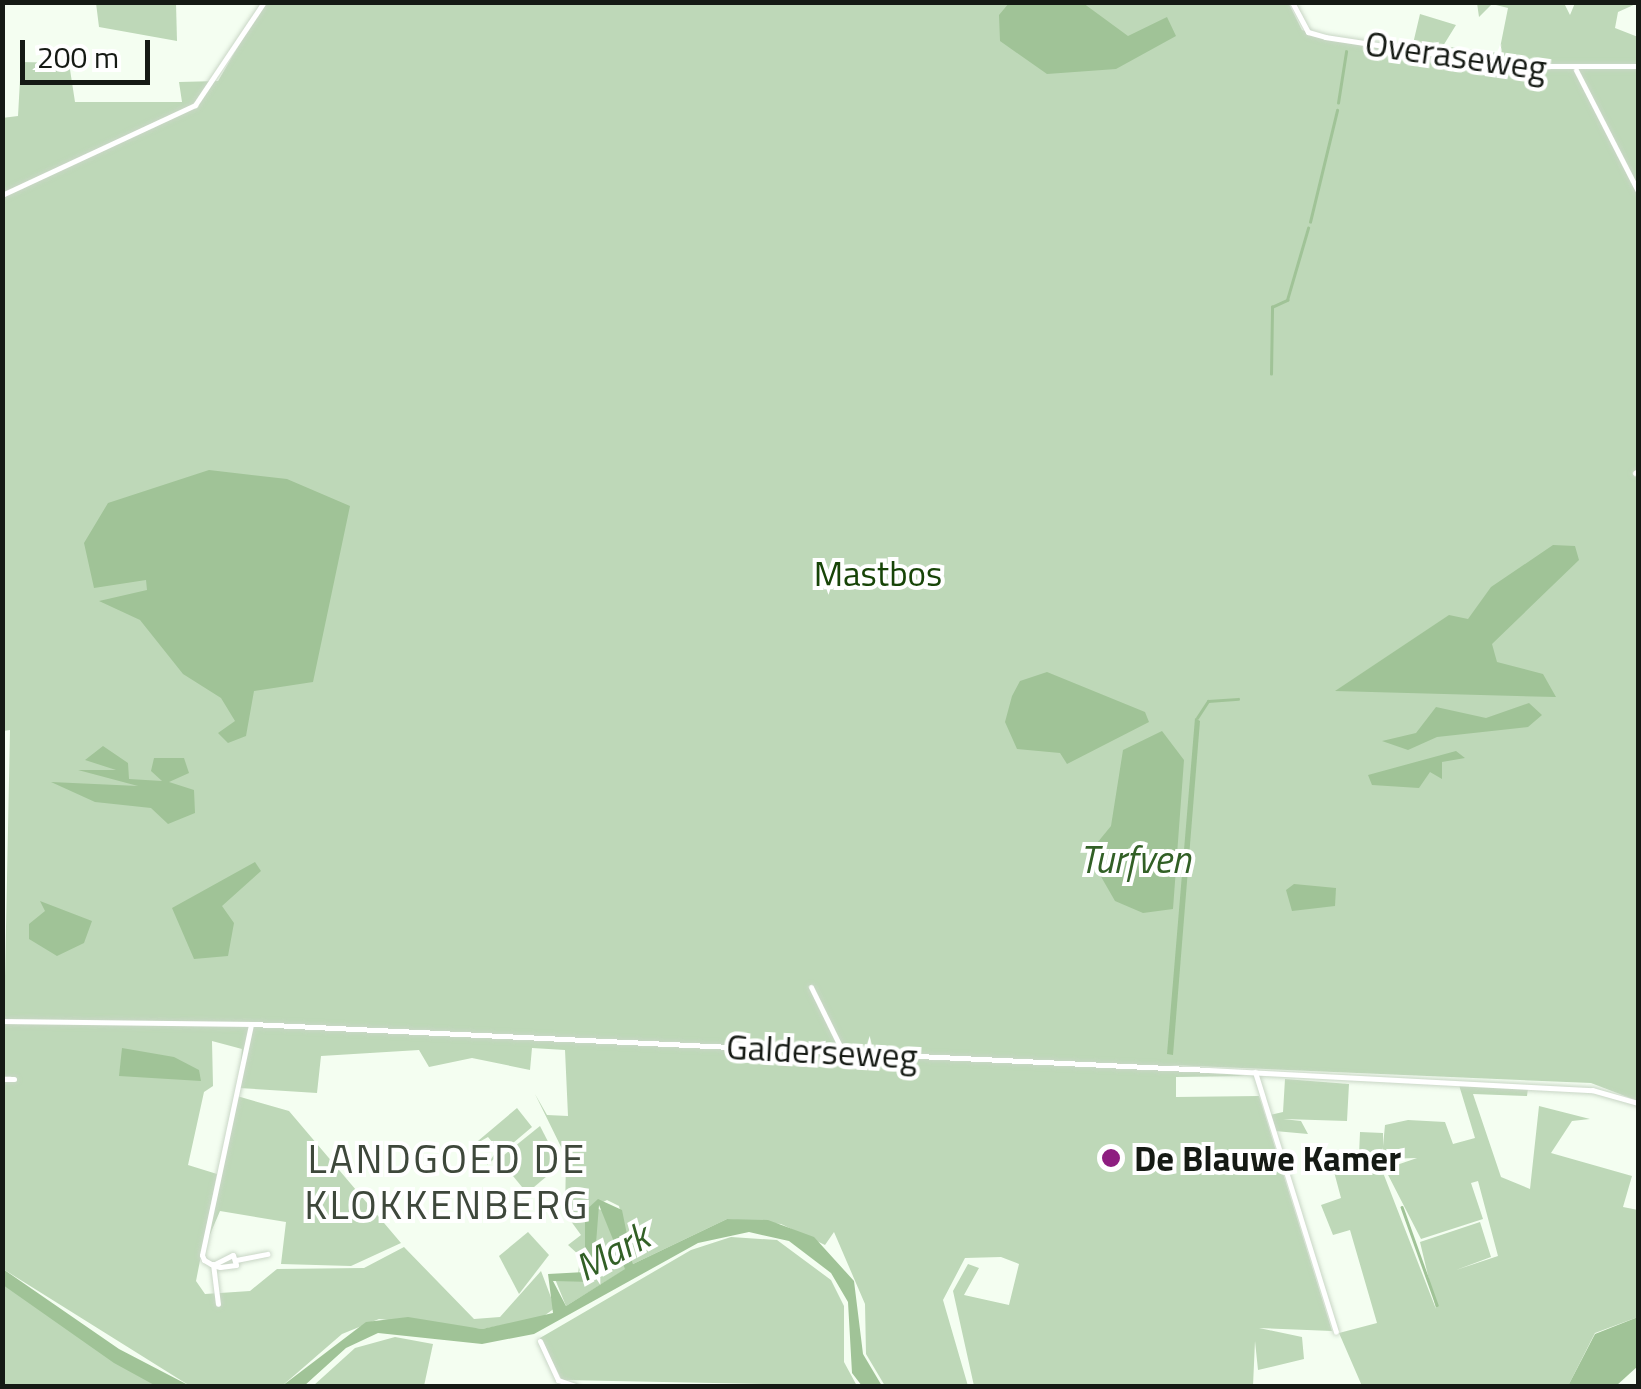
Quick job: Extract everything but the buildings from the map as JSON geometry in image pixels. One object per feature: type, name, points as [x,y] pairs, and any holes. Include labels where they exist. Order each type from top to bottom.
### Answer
[{"type":"street","points":[[2,195],[195,104],[264,2]]},
{"type":"street","name":"Overaseweg","points":[[1292,2],[1308,32],[1325,37],[1576,70],[1638,66]]},
{"type":"street","points":[[1576,70],[1638,191]]},
{"type":"street","points":[[811,986],[844,1054]]},
{"type":"street","name":"Galderseweg","points":[[2,1021],[252,1024],[1255,1072],[1592,1090],[1638,1104]]},
{"type":"street","points":[[236,1260],[233,1268],[213,1265],[202,1256],[252,1024]]},
{"type":"street","points":[[1255,1072],[1336,1332]]},
{"type":"street","points":[[2,1079],[14,1079]]},
{"type":"street","points":[[213,1265],[267,1254]]},
{"type":"street","points":[[213,1265],[218,1304]]},
{"type":"street","points":[[540,1340],[558,1380],[575,1386]]},
{"type":"green space","name":"Mastbos","points":[[264,2],[1288,2],[1302,30],[1321,36],[1412,48],[1420,14],[1456,25],[1443,46],[1499,53],[1508,8],[1492,4],[1479,17],[1477,3],[1564,3],[1570,15],[1575,3],[1638,3],[1618,12],[1615,28],[1638,37],[1638,1101],[1591,1083],[1170,1065],[1245,1076],[1176,1077],[1176,1097],[1259,1096],[1332,1331],[1259,1328],[1302,1337],[1304,1359],[1258,1370],[1255,1341],[1253,1386],[974,1386],[953,1291],[968,1264],[979,1268],[964,1295],[1009,1305],[1019,1264],[1001,1257],[965,1258],[943,1300],[968,1386],[885,1386],[866,1354],[865,1304],[834,1232],[825,1245],[781,1224],[727,1219],[633,1264],[619,1206],[607,1200],[585,1211],[591,1239],[578,1275],[580,1256],[568,1245],[581,1235],[565,1213],[566,1157],[535,1094],[547,1115],[568,1116],[565,1050],[532,1048],[530,1070],[472,1058],[429,1067],[419,1050],[321,1056],[317,1093],[239,1088],[242,1049],[212,1041],[213,1086],[204,1092],[188,1165],[217,1174],[196,1281],[205,1294],[250,1291],[277,1269],[364,1268],[404,1247],[474,1319],[500,1317],[541,1271],[555,1308],[541,1318],[482,1329],[379,1319],[342,1334],[282,1386],[190,1386],[3,1269],[3,1081],[12,1076],[3,1076],[10,730],[3,731],[2,118],[18,116],[21,62],[69,63],[75,102],[182,102],[179,82],[218,81]]},
{"type":"green space","points":[[96,3],[176,3],[177,41],[99,27]]},
{"type":"green space","points":[[1285,1079],[1349,1084],[1347,1121],[1283,1119],[1301,1121],[1308,1134],[1275,1131],[1270,1115],[1283,1112]]},
{"type":"green space","points":[[1459,1085],[1528,1088],[1527,1096],[1473,1094],[1501,1177],[1530,1189],[1539,1106],[1590,1119],[1572,1121],[1551,1153],[1632,1176],[1623,1207],[1638,1210],[1638,1317],[1595,1333],[1568,1386],[1362,1386],[1339,1333],[1377,1323],[1350,1230],[1333,1235],[1321,1205],[1341,1198],[1333,1168],[1382,1170],[1436,1309],[1420,1242],[1480,1222],[1491,1257],[1456,1270],[1498,1256],[1478,1181],[1471,1183],[1483,1219],[1421,1239],[1385,1169],[1417,1158],[1383,1159],[1383,1147],[1382,1156],[1359,1155],[1360,1132],[1383,1133],[1383,1146],[1385,1125],[1408,1120],[1445,1122],[1453,1144],[1475,1138]]},
{"type":"green space","points":[[237,1096],[289,1111],[401,1243],[351,1266],[281,1264],[286,1222],[220,1211],[208,1239]]},
{"type":"green space","points":[[517,1108],[532,1127],[487,1165],[498,1149],[488,1137],[472,1146]]},
{"type":"green space","points":[[540,1126],[560,1165],[527,1193],[499,1159]]},
{"type":"green space","points":[[595,1208],[608,1212],[626,1269],[566,1306],[555,1279],[594,1279]]},
{"type":"green space","points":[[528,1232],[549,1255],[519,1294],[499,1256]]},
{"type":"green space","points":[[731,1237],[777,1240],[831,1280],[844,1306],[844,1362],[857,1386],[562,1380],[540,1338],[691,1250]]},
{"type":"green space","points":[[3,1285],[26,1295],[156,1386],[3,1386]]},
{"type":"green space","points":[[395,1337],[433,1344],[424,1386],[313,1386],[355,1348]]},
{"type":"water","points":[[1009,3],[1083,3],[1128,36],[1167,17],[1176,36],[1116,69],[1047,74],[1000,41],[999,15]]},
{"type":"water","points":[[209,470],[287,479],[350,506],[313,682],[254,691],[246,736],[228,743],[218,733],[235,721],[221,698],[183,674],[140,620],[99,601],[147,590],[146,580],[94,588],[84,543],[108,503]]},
{"type":"water","points":[[1553,545],[1575,546],[1579,560],[1492,644],[1497,662],[1543,674],[1556,697],[1335,691],[1449,615],[1468,619],[1491,587]]},
{"type":"water","points":[[1047,672],[1145,712],[1149,722],[1067,764],[1060,753],[1017,749],[1005,722],[1012,696],[1020,681]]},
{"type":"water","points":[[1529,703],[1542,715],[1528,727],[1437,737],[1408,750],[1382,741],[1416,733],[1436,707],[1486,718]]},
{"type":"water","points":[[1195,718],[1200,721],[1173,1055],[1167,1054]]},
{"type":"water","name":"Turfven","points":[[1162,731],[1184,760],[1173,909],[1143,913],[1115,901],[1088,854],[1111,826],[1123,750]]},
{"type":"water","points":[[103,746],[128,763],[129,779],[162,781],[151,771],[154,758],[184,758],[189,773],[169,782],[194,790],[195,813],[168,824],[151,808],[95,802],[51,782],[138,786],[78,770],[116,770],[85,760]]},
{"type":"water","points":[[1456,751],[1465,758],[1442,762],[1442,779],[1430,772],[1419,788],[1372,785],[1368,775]]},
{"type":"water","points":[[255,862],[261,871],[222,906],[234,923],[228,956],[194,959],[172,908]]},
{"type":"water","points":[[1294,884],[1336,888],[1335,906],[1292,911],[1286,890]]},
{"type":"water","points":[[40,901],[92,921],[84,943],[57,956],[29,939],[29,924],[45,911]]},
{"type":"water","points":[[122,1048],[174,1057],[199,1070],[201,1081],[119,1076]]},
{"type":"water","points":[[598,1199],[622,1210],[633,1264],[727,1219],[768,1220],[814,1237],[854,1281],[863,1354],[882,1386],[862,1386],[852,1373],[848,1302],[831,1273],[789,1241],[749,1232],[698,1243],[534,1334],[482,1344],[378,1333],[346,1348],[304,1386],[282,1386],[366,1322],[408,1317],[482,1329],[553,1313],[548,1274],[585,1272],[585,1211]],"holes":[[[599,1205],[625,1269],[566,1306],[553,1281],[593,1282]]]},
{"type":"water","points":[[3,1269],[119,1349],[190,1386],[156,1386],[114,1363],[3,1285]]},
{"type":"water","points":[[1638,1317],[1638,1366],[1616,1386],[1568,1386],[1595,1334]]},
{"type":"waterway","points":[[1338,103],[1346,52]]},
{"type":"waterway","points":[[1310,222],[1337,110]]},
{"type":"waterway","points":[[1271,374],[1272,307],[1287,300],[1308,228]]},
{"type":"waterway","points":[[1197,718],[1208,701],[1238,699]]},
{"type":"waterway","points":[[1402,1207],[1437,1305]]},
{"type":"place","name":"De Blauwe Kamer","points":[[1111,1158]]},
{"type":"district","name":"LANDGOED DE KLOKKENBERG","points":[[447,1182]]},
{"type":"water label","name":"Mark","points":[[612,1252]]}]
